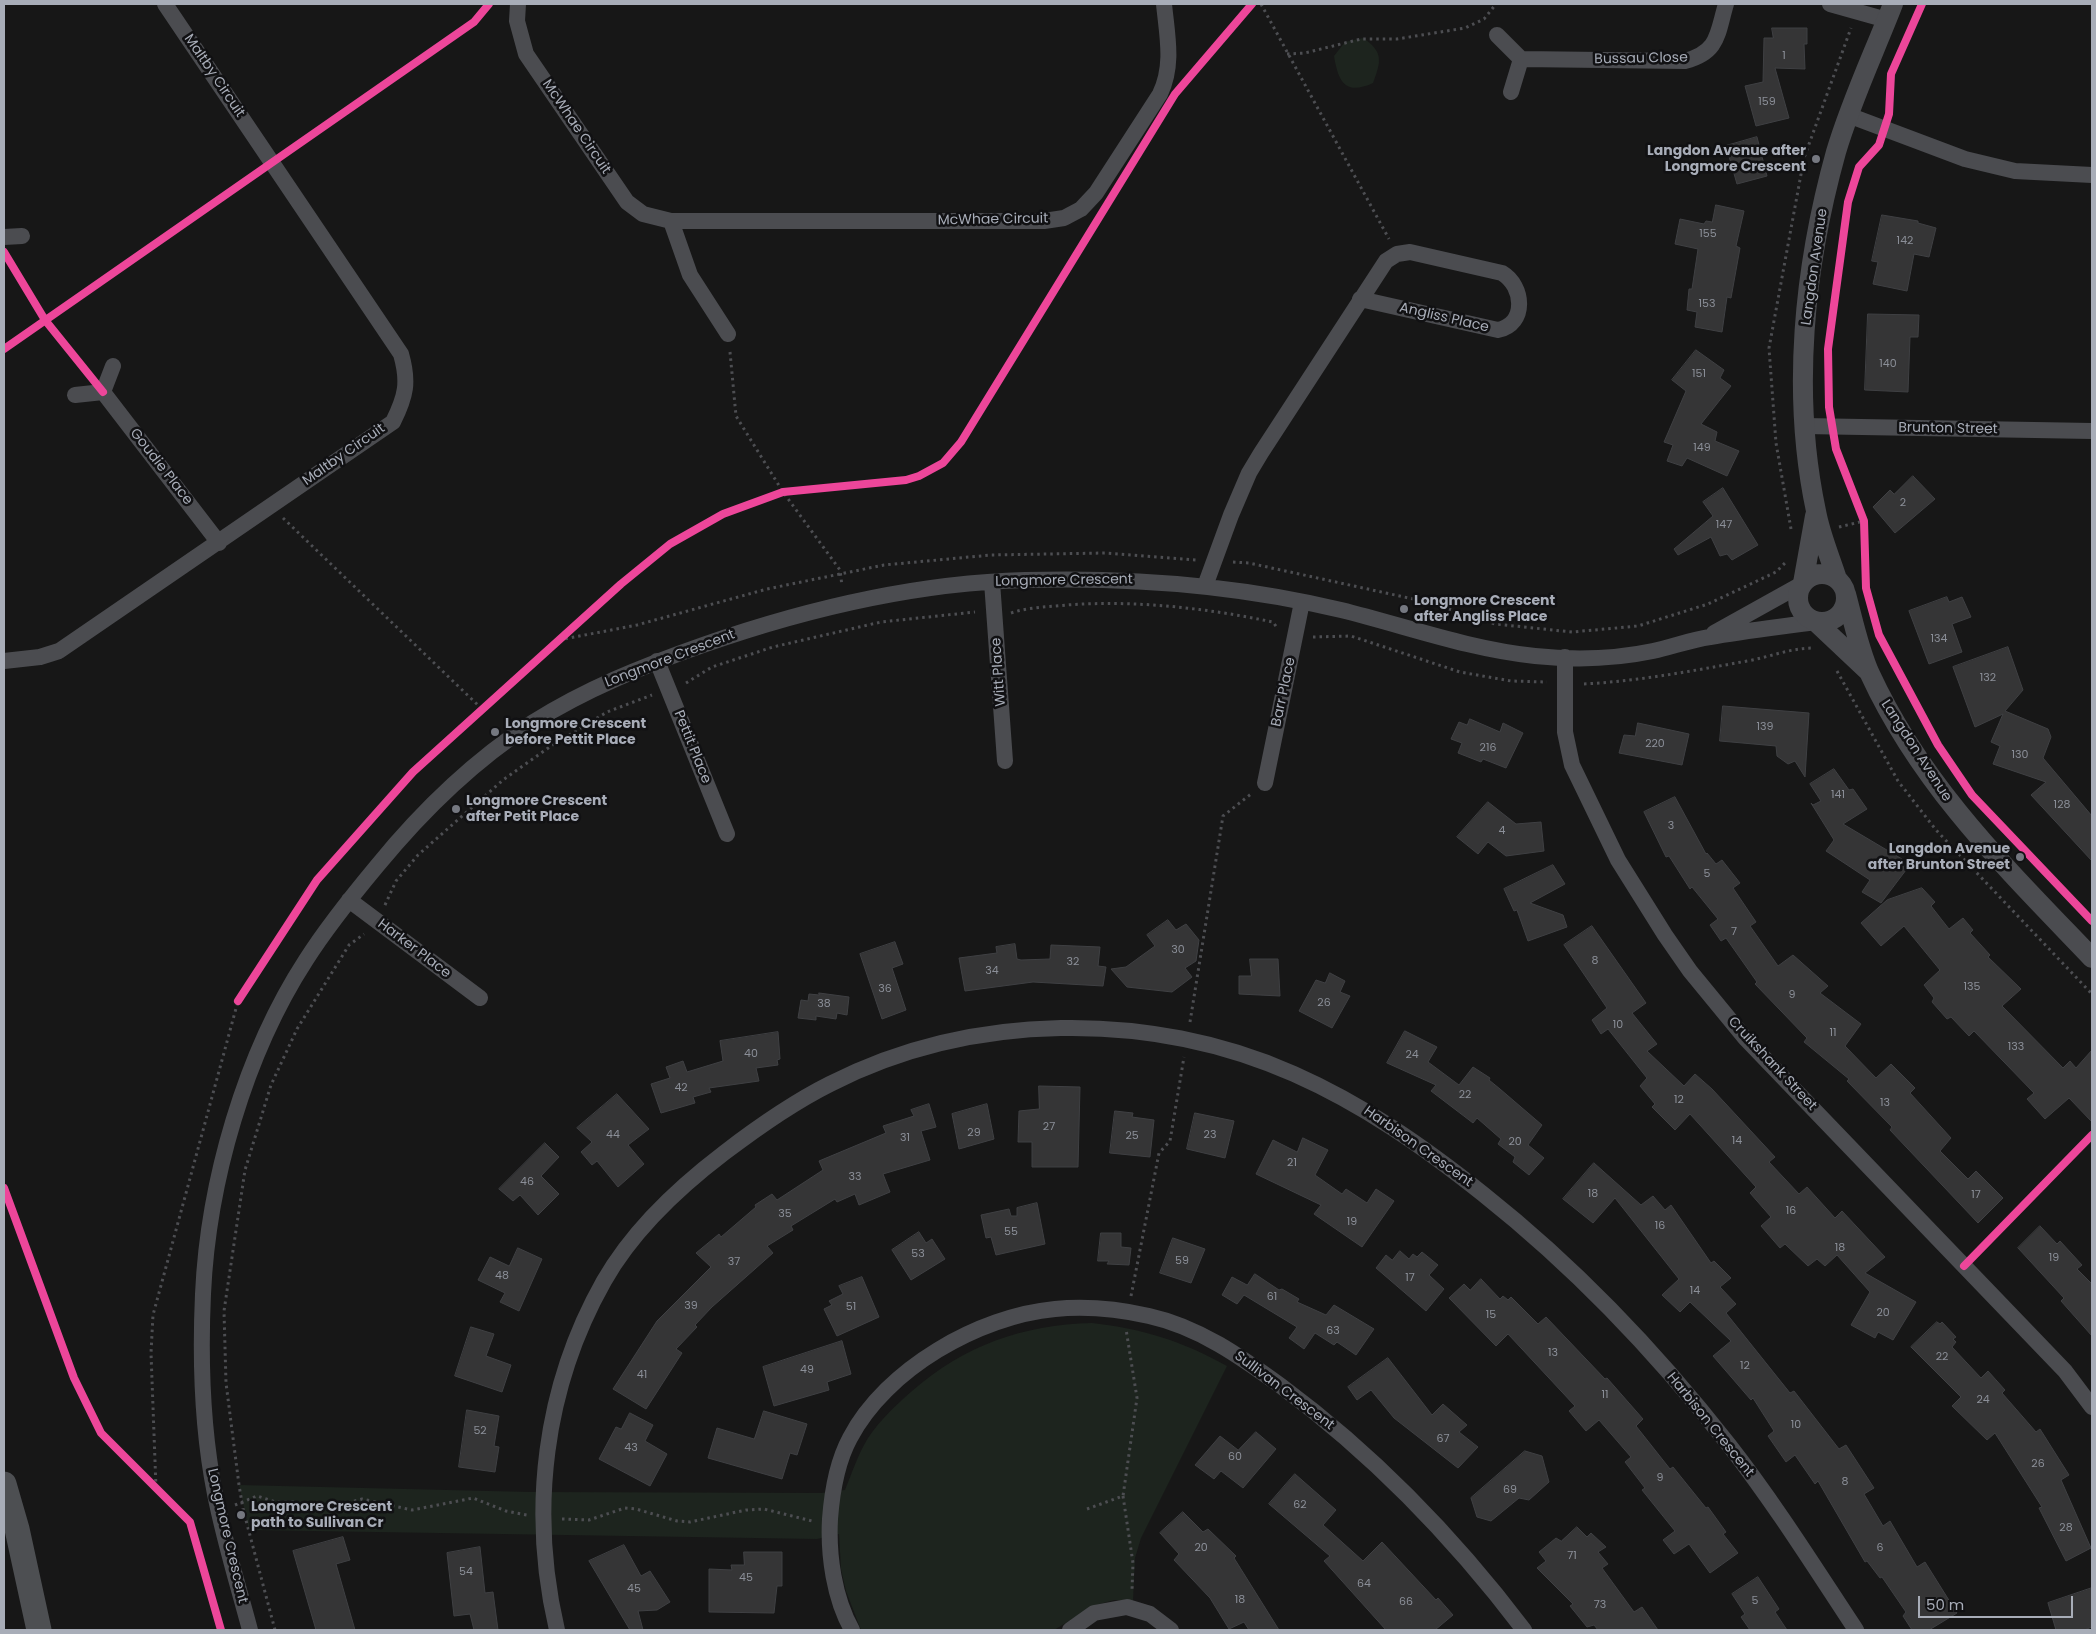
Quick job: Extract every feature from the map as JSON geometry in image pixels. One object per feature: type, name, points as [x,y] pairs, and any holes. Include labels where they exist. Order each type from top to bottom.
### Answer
[{"type":"main road","points":[[4,1484],[17,1529],[39,1630]]},
{"type":"street","name":"Maltby Circuit","points":[[4,661],[40,657],[59,652],[393,422],[405,399],[406,372],[401,354],[165,4]]},
{"type":"street","name":"McWhae Circuit","points":[[518,4],[517,21],[526,54],[627,202],[643,214],[671,221],[1044,221],[1064,218],[1082,209],[1096,193],[1167,79],[1170,54],[1164,4]]},
{"type":"street","name":"Bussau Close","points":[[1521,59],[1685,61],[1702,57],[1714,44],[1726,4]]},
{"type":"street","points":[[1830,4],[1890,12]]},
{"type":"street","name":"Langdon Avenue","points":[[1890,12],[1848,115],[1836,152],[1818,228],[1807,306],[1804,426],[1816,512],[1869,672],[1901,733],[1938,789],[1979,840],[2092,958]]},
{"type":"street","points":[[1497,35],[1521,59],[1511,92]]},
{"type":"street","points":[[1848,115],[1964,159],[2015,170],[2092,175]]},
{"type":"street","points":[[671,221],[690,275],[728,334]]},
{"type":"street","points":[[4,237],[22,236]]},
{"type":"street","name":"Angliss Place","points":[[1360,299],[1498,330],[1505,328],[1517,316],[1520,298],[1517,289],[1509,277],[1502,273],[1410,252],[1398,254]]},
{"type":"street","points":[[1205,586],[1250,473],[1360,299],[1386,262],[1398,254]]},
{"type":"street","points":[[75,396],[103,392],[113,366]]},
{"type":"street","name":"Goudie Place","points":[[103,392],[219,542]]},
{"type":"street","name":"Brunton Street","points":[[1804,426],[2092,431]]},
{"type":"street","name":"Langdon Avenue","points":[[1816,512],[1803,584],[1799,590],[1798,606],[1802,613],[1815,622],[1869,672]]},
{"type":"street","points":[[1803,584],[1815,575],[1823,574],[1841,587],[1846,602],[1838,616],[1824,623],[1815,622]]},
{"type":"street","name":"Longmore Crescent","points":[[250,1630],[219,1512],[208,1450],[201,1369],[203,1288],[213,1209],[230,1133],[255,1060],[292,983],[306,959],[349,900],[414,821],[450,786],[488,754],[528,726],[570,700],[613,679],[657,661],[766,623],[844,604],[946,587],[992,582],[1125,579],[1205,586],[1302,602],[1482,649],[1538,656],[1619,656],[1654,651],[1706,638],[1815,622]]},
{"type":"street","name":"Witt Place","points":[[992,582],[1006,761]]},
{"type":"street","name":"Longmore Crescent","points":[[1706,638],[1803,584]]},
{"type":"street","name":"Barr Place","points":[[1265,783],[1302,602]]},
{"type":"street","name":"Cruikshank Street","points":[[1565,657],[1565,732],[1572,765],[1618,860],[1690,971],[1745,1038],[2065,1370],[2092,1407]]},
{"type":"street","name":"Pettit Place","points":[[657,661],[727,834]]},
{"type":"street","name":"Harker Place","points":[[349,900],[480,998]]},
{"type":"street","name":"Harbison Crescent","points":[[557,1630],[550,1600],[542,1518],[544,1475],[552,1414],[580,1328],[606,1277],[639,1231],[706,1167],[766,1121],[830,1084],[863,1069],[932,1046],[1003,1032],[1075,1027],[1148,1033],[1187,1040],[1220,1048],[1291,1072],[1360,1106],[1434,1156],[1515,1220],[1616,1315],[1699,1407],[1732,1449],[1795,1538],[1856,1630]]},
{"type":"street","name":"Sullivan Crescent","points":[[852,1630],[835,1582],[829,1539],[832,1497],[842,1456],[850,1438],[871,1404],[898,1378],[943,1347],[964,1336],[1008,1318],[1054,1309],[1102,1308],[1149,1316],[1195,1332],[1240,1356],[1313,1410],[1382,1470],[1448,1537],[1524,1630]]},
{"type":"street","points":[[1070,1630],[1094,1613],[1127,1607],[1150,1614],[1171,1630]]},
{"type":"path","points":[[1261,4],[1398,254]]},
{"type":"path","points":[[1288,54],[1305,53],[1361,39],[1397,39],[1465,28],[1484,19],[1496,4]]},
{"type":"path","points":[[1792,533],[1776,443],[1769,348],[1804,158],[1850,30]]},
{"type":"path","points":[[728,334],[736,416],[784,492],[840,570],[844,604]]},
{"type":"path","points":[[775,495],[793,491]]},
{"type":"path","points":[[271,506],[482,710]]},
{"type":"path","points":[[1860,512],[1864,531]]},
{"type":"path","points":[[559,640],[637,624],[767,589],[884,565],[991,555],[1105,553],[1249,563],[1427,602],[1495,624],[1572,632],[1638,626],[1708,604],[1776,572],[1792,557]]},
{"type":"path","points":[[1003,616],[1026,608],[1097,603],[1173,607],[1273,622],[1278,631]]},
{"type":"path","points":[[681,686],[712,667],[729,661],[773,648],[881,622],[974,611],[979,618]]},
{"type":"path","points":[[552,646],[573,628]]},
{"type":"path","points":[[1310,637],[1351,636],[1460,672],[1511,681],[1545,682]]},
{"type":"path","points":[[1584,684],[1673,674],[1759,659],[1795,648],[1816,648]]},
{"type":"path","points":[[1836,668],[1898,781],[1955,850],[2092,994]]},
{"type":"path","points":[[383,910],[396,881],[418,855],[503,780],[550,746],[607,712],[654,694]]},
{"type":"path","points":[[476,716],[490,703]]},
{"type":"path","points":[[1132,1591],[1133,1562],[1123,1496],[1137,1398],[1125,1327],[1159,1153],[1170,1141],[1223,816],[1265,783]]},
{"type":"path","points":[[275,1630],[242,1502],[226,1383],[224,1311],[245,1170],[271,1084],[297,1029],[349,944],[368,931]]},
{"type":"path","points":[[156,1488],[151,1353],[152,1315],[238,1000],[244,992]]},
{"type":"path","points":[[143,1476],[163,1495]]},
{"type":"path","points":[[219,1512],[257,1496],[276,1502],[293,1502],[326,1509],[362,1499],[412,1510],[473,1498],[506,1510],[542,1518],[589,1520],[625,1508],[677,1521],[690,1522],[764,1508],[792,1517],[818,1522]]},
{"type":"path","points":[[1087,1510],[1123,1496]]},
{"type":"shaded area","points":[[1363,38],[1378,53],[1378,69],[1373,83],[1363,87],[1349,87],[1338,73],[1334,56],[1345,42]]},
{"type":"shaded area","points":[[1092,1323],[1162,1337],[1227,1366],[1141,1538],[1135,1558],[1133,1601],[1114,1600],[1096,1605],[1054,1630],[861,1630],[846,1591],[841,1569],[839,1534],[817,1539],[249,1530],[239,1485],[531,1492],[821,1493],[845,1490],[861,1450],[873,1431],[894,1407],[932,1375],[953,1361],[996,1340],[1042,1328]]},
{"type":"building","points":[[1772,28],[1807,28],[1807,44],[1804,44],[1805,69],[1775,68],[1789,118],[1756,126],[1745,86],[1763,82],[1764,38],[1773,38]]},
{"type":"building","points":[[1757,137],[1767,176],[1737,184],[1726,146]]},
{"type":"building","points":[[1716,205],[1744,211],[1736,246],[1740,248],[1731,298],[1727,297],[1722,332],[1695,327],[1697,312],[1687,310],[1689,289],[1692,289],[1698,249],[1675,244],[1680,219],[1704,224],[1706,221],[1712,222]]},
{"type":"building","points":[[1882,215],[1918,221],[1918,223],[1936,228],[1929,257],[1914,254],[1907,291],[1873,284],[1878,262],[1872,261]]},
{"type":"building","points":[[1868,314],[1919,315],[1918,337],[1910,337],[1908,392],[1865,390]]},
{"type":"building","points":[[1696,350],[1724,370],[1720,378],[1731,386],[1701,424],[1717,432],[1715,441],[1739,451],[1727,476],[1687,458],[1682,466],[1667,461],[1673,445],[1664,442],[1686,391],[1672,380]]},
{"type":"building","points":[[1913,476],[1935,499],[1895,533],[1873,507],[1890,490],[1894,494]]},
{"type":"building","points":[[1723,488],[1758,545],[1732,560],[1727,554],[1720,556],[1711,537],[1678,555],[1674,549],[1713,516],[1703,502]]},
{"type":"building","points":[[1947,597],[1949,602],[1962,597],[1971,617],[1952,624],[1962,652],[1929,664],[1909,611]]},
{"type":"building","points":[[2008,647],[2023,690],[2005,711],[2048,729],[2051,737],[2043,758],[2092,816],[2092,861],[2031,795],[2046,782],[1993,764],[2000,746],[1991,742],[2003,714],[1975,727],[1953,667]]},
{"type":"building","points":[[1723,706],[1809,713],[1805,777],[1795,761],[1788,764],[1777,756],[1776,746],[1720,741]]},
{"type":"building","points":[[1470,719],[1500,732],[1503,723],[1523,733],[1506,768],[1483,759],[1481,762],[1458,753],[1462,743],[1451,739],[1459,722],[1467,725]]},
{"type":"building","points":[[1638,723],[1689,734],[1682,765],[1619,753],[1624,735],[1635,736]]},
{"type":"building","points":[[1834,769],[1849,790],[1853,789],[1867,809],[1843,824],[1907,862],[1903,868],[1906,870],[1881,903],[1862,892],[1870,880],[1826,851],[1834,840],[1811,803],[1813,805],[1821,801],[1810,784]]},
{"type":"building","points":[[1675,797],[1706,854],[1716,864],[1722,860],[1740,883],[1733,888],[1756,922],[1750,926],[1778,966],[1793,955],[1828,986],[1820,993],[1861,1024],[1845,1046],[1876,1078],[1891,1064],[1915,1088],[1910,1093],[1951,1138],[1940,1151],[1968,1179],[1976,1171],[2003,1198],[1978,1223],[1890,1130],[1892,1127],[1847,1081],[1849,1079],[1804,1042],[1807,1038],[1755,984],[1757,982],[1726,938],[1721,941],[1710,925],[1718,919],[1692,887],[1690,889],[1669,856],[1666,857],[1644,812]]},
{"type":"building","points":[[1488,802],[1516,824],[1541,822],[1544,851],[1506,856],[1488,842],[1478,854],[1457,837]]},
{"type":"building","points":[[1553,865],[1565,884],[1530,903],[1563,915],[1567,927],[1528,941],[1517,910],[1514,911],[1504,889]]},
{"type":"building","points":[[1922,888],[1935,902],[1931,906],[1949,929],[1963,918],[1973,930],[1970,933],[1990,955],[1988,957],[2021,989],[2002,1006],[2063,1068],[2070,1061],[2076,1068],[2092,1050],[2092,1122],[2069,1098],[2045,1119],[2027,1099],[2034,1093],[1974,1031],[1969,1036],[1951,1017],[1947,1019],[1932,1002],[1934,998],[1924,985],[1940,970],[1904,926],[1881,946],[1861,923],[1887,900]]},
{"type":"building","points":[[1168,920],[1176,930],[1186,924],[1199,940],[1196,961],[1185,968],[1192,977],[1172,992],[1127,987],[1111,969],[1126,967],[1155,946],[1147,935]]},
{"type":"building","points":[[1592,926],[1646,1003],[1632,1013],[1657,1044],[1647,1051],[1684,1086],[1695,1074],[1712,1089],[1775,1157],[1769,1162],[1799,1194],[1807,1187],[1835,1218],[1842,1211],[1885,1257],[1865,1273],[1916,1302],[1893,1340],[1878,1332],[1875,1338],[1851,1325],[1870,1292],[1837,1255],[1825,1266],[1817,1259],[1808,1266],[1785,1244],[1780,1248],[1761,1226],[1771,1217],[1750,1193],[1756,1187],[1690,1114],[1675,1130],[1652,1107],[1655,1104],[1640,1086],[1647,1078],[1608,1029],[1601,1034],[1592,1020],[1607,1008],[1564,945]]},
{"type":"building","points":[[895,942],[903,964],[892,968],[906,1010],[882,1019],[860,954]]},
{"type":"building","points":[[1015,944],[1017,959],[1021,960],[1050,959],[1051,945],[1100,947],[1098,966],[1106,967],[1103,986],[1033,982],[965,991],[959,958],[997,953],[996,947]]},
{"type":"building","points":[[1250,959],[1278,959],[1280,996],[1239,994],[1239,976],[1251,976]]},
{"type":"building","points":[[1330,973],[1345,981],[1340,992],[1350,996],[1332,1028],[1299,1011],[1316,980],[1325,983]]},
{"type":"building","points":[[819,993],[849,997],[847,1015],[837,1013],[836,1019],[816,1016],[816,1020],[798,1018],[801,1000],[808,1001],[809,994],[819,995]]},
{"type":"building","points":[[1405,1031],[1437,1047],[1428,1062],[1459,1085],[1473,1067],[1490,1078],[1489,1080],[1542,1125],[1528,1145],[1544,1158],[1529,1175],[1513,1162],[1515,1157],[1498,1144],[1501,1139],[1477,1118],[1473,1123],[1431,1091],[1436,1085],[1387,1063]]},
{"type":"building","points":[[778,1032],[780,1059],[777,1060],[778,1065],[756,1068],[759,1081],[709,1088],[711,1092],[693,1097],[695,1103],[661,1113],[651,1084],[670,1078],[666,1067],[683,1061],[687,1072],[723,1061],[720,1041]]},
{"type":"building","points":[[1039,1086],[1080,1087],[1078,1167],[1032,1167],[1032,1142],[1018,1142],[1019,1111],[1039,1109]]},
{"type":"building","points":[[617,1094],[649,1129],[628,1145],[644,1164],[618,1187],[597,1161],[592,1165],[581,1152],[592,1142],[577,1128]]},
{"type":"building","points":[[929,1104],[936,1127],[921,1131],[930,1160],[883,1174],[890,1192],[859,1205],[855,1194],[837,1202],[835,1199],[791,1226],[793,1230],[767,1246],[773,1253],[712,1307],[695,1325],[697,1327],[676,1349],[682,1353],[646,1409],[613,1389],[657,1321],[711,1267],[696,1253],[719,1234],[721,1237],[756,1207],[755,1205],[772,1194],[777,1200],[823,1170],[819,1161],[886,1133],[883,1126],[914,1116],[911,1110]]},
{"type":"building","points":[[987,1104],[994,1139],[959,1149],[952,1114]]},
{"type":"building","points":[[1115,1111],[1133,1113],[1132,1117],[1154,1120],[1150,1157],[1110,1153]]},
{"type":"building","points":[[1195,1113],[1234,1121],[1225,1158],[1187,1149]]},
{"type":"building","points":[[1303,1138],[1328,1150],[1315,1175],[1342,1194],[1346,1189],[1367,1203],[1376,1189],[1394,1201],[1362,1247],[1314,1214],[1321,1205],[1256,1174],[1273,1140],[1297,1152]]},
{"type":"building","points":[[545,1143],[559,1157],[541,1176],[559,1194],[538,1215],[520,1195],[513,1201],[499,1189]]},
{"type":"building","points":[[1594,1163],[1641,1205],[1653,1196],[1665,1210],[1671,1205],[1711,1263],[1714,1261],[1731,1278],[1720,1287],[1736,1304],[1726,1313],[1790,1393],[1794,1391],[1839,1449],[1846,1445],[1874,1488],[1864,1494],[1883,1526],[1890,1521],[1917,1567],[1925,1562],[1957,1613],[1929,1630],[1912,1630],[1903,1616],[1906,1612],[1882,1577],[1880,1578],[1867,1561],[1865,1562],[1818,1481],[1815,1484],[1795,1455],[1786,1462],[1768,1436],[1774,1431],[1753,1398],[1751,1400],[1713,1356],[1731,1341],[1690,1302],[1680,1312],[1662,1295],[1679,1279],[1615,1198],[1593,1223],[1563,1199]]},
{"type":"building","points":[[1037,1203],[1045,1244],[996,1255],[991,1237],[986,1238],[981,1215],[1009,1209],[1011,1216],[1017,1216],[1017,1208]]},
{"type":"building","points":[[2040,1226],[2057,1244],[2060,1241],[2082,1265],[2077,1269],[2092,1284],[2092,1336],[2061,1301],[2064,1298],[2018,1248]]},
{"type":"building","points":[[919,1232],[926,1243],[932,1239],[945,1259],[911,1280],[892,1250]]},
{"type":"building","points":[[1101,1233],[1121,1233],[1121,1247],[1131,1248],[1129,1265],[1107,1264],[1109,1261],[1098,1261]]},
{"type":"building","points":[[1173,1238],[1205,1249],[1191,1283],[1160,1273]]},
{"type":"building","points":[[518,1248],[542,1259],[519,1311],[500,1302],[505,1293],[478,1280],[490,1257],[509,1266]]},
{"type":"building","points":[[1400,1251],[1409,1259],[1413,1254],[1417,1257],[1422,1252],[1438,1265],[1429,1275],[1444,1289],[1426,1311],[1376,1268],[1386,1255],[1392,1260]]},
{"type":"building","points":[[1255,1274],[1279,1290],[1282,1289],[1299,1299],[1297,1302],[1326,1315],[1334,1305],[1374,1329],[1356,1355],[1337,1342],[1334,1345],[1315,1333],[1304,1349],[1289,1338],[1297,1327],[1244,1295],[1237,1304],[1222,1295],[1232,1277],[1247,1285]]},
{"type":"building","points":[[862,1277],[879,1317],[837,1336],[824,1309],[832,1305],[829,1301],[843,1294],[839,1286]]},
{"type":"building","points":[[1481,1279],[1500,1299],[1503,1296],[1508,1300],[1511,1297],[1538,1324],[1546,1317],[1605,1379],[1607,1378],[1643,1419],[1636,1426],[1670,1469],[1673,1467],[1706,1508],[1708,1507],[1726,1532],[1723,1534],[1738,1553],[1710,1573],[1689,1544],[1674,1554],[1663,1540],[1675,1531],[1642,1490],[1645,1488],[1625,1462],[1631,1457],[1599,1420],[1586,1431],[1569,1411],[1575,1406],[1508,1334],[1496,1346],[1449,1298],[1464,1284],[1470,1290]]},
{"type":"building","points":[[1937,1322],[1940,1324],[1942,1322],[1956,1337],[1953,1339],[1956,1342],[1952,1347],[1981,1378],[1988,1371],[2005,1390],[2002,1393],[2036,1432],[2040,1429],[2069,1475],[2061,1480],[2091,1548],[2066,1561],[2039,1508],[2042,1507],[1995,1433],[1987,1440],[1952,1406],[1961,1397],[1911,1347]]},
{"type":"building","points":[[471,1327],[494,1334],[486,1356],[511,1365],[502,1392],[455,1376]]},
{"type":"building","points":[[842,1341],[851,1374],[827,1382],[829,1390],[774,1406],[763,1367]]},
{"type":"building","points":[[1388,1358],[1432,1415],[1443,1404],[1467,1425],[1459,1432],[1478,1447],[1458,1468],[1394,1418],[1371,1390],[1357,1400],[1348,1387]]},
{"type":"building","points":[[467,1410],[499,1416],[494,1446],[499,1447],[495,1472],[459,1467]]},
{"type":"building","points":[[764,1411],[807,1424],[797,1455],[790,1453],[782,1479],[708,1458],[717,1428],[754,1439]]},
{"type":"building","points":[[630,1413],[653,1425],[645,1441],[667,1454],[650,1486],[599,1459],[616,1427],[621,1429]]},
{"type":"building","points":[[1256,1432],[1276,1449],[1243,1488],[1221,1471],[1214,1479],[1195,1465],[1220,1436],[1238,1450]]},
{"type":"building","points":[[1525,1451],[1542,1456],[1549,1482],[1529,1500],[1519,1498],[1491,1521],[1477,1517],[1471,1498]]},
{"type":"building","points":[[1295,1474],[1336,1510],[1323,1525],[1363,1561],[1382,1542],[1436,1600],[1438,1598],[1453,1615],[1435,1630],[1386,1630],[1324,1561],[1330,1556],[1269,1504]]},
{"type":"building","points":[[1183,1512],[1203,1532],[1208,1529],[1236,1556],[1234,1558],[1279,1630],[1249,1630],[1244,1622],[1229,1629],[1210,1598],[1174,1560],[1179,1554],[1160,1533]]},
{"type":"building","points":[[1577,1527],[1587,1537],[1591,1533],[1606,1547],[1598,1552],[1608,1564],[1602,1568],[1634,1612],[1642,1607],[1658,1630],[1598,1630],[1594,1625],[1587,1627],[1570,1606],[1573,1604],[1537,1568],[1546,1561],[1539,1552],[1556,1538],[1561,1541]]},
{"type":"building","points":[[343,1537],[350,1560],[336,1564],[355,1630],[316,1630],[293,1551]]},
{"type":"building","points":[[624,1545],[641,1576],[650,1571],[670,1602],[657,1610],[638,1611],[643,1630],[630,1630],[589,1561]]},
{"type":"building","points":[[480,1547],[485,1593],[493,1592],[498,1630],[474,1630],[470,1614],[454,1616],[447,1553]]},
{"type":"building","points":[[744,1552],[782,1552],[782,1586],[777,1586],[774,1613],[709,1612],[709,1569],[732,1570],[731,1565],[744,1565]]},
{"type":"building","points":[[1758,1577],[1779,1609],[1775,1612],[1787,1630],[1750,1630],[1741,1617],[1745,1614],[1732,1594]]},
{"type":"building","points":[[2092,1588],[2092,1627],[2084,1630],[2056,1630],[2048,1603]]},
{"type":"cycle path","points":[[4,349],[474,22],[489,4]]},
{"type":"cycle path","points":[[238,1001],[317,880],[413,772],[621,584],[670,544],[723,514],[783,492],[906,480],[919,476],[943,463],[961,442],[1175,94],[1252,4]]},
{"type":"cycle path","points":[[1922,4],[1891,74],[1889,114],[1879,145],[1859,167],[1848,202],[1828,349],[1829,407],[1836,449],[1864,521],[1866,588],[1879,635],[1938,745],[1972,795],[2092,921]]},
{"type":"cycle path","points":[[4,252],[45,320],[103,392]]},
{"type":"cycle path","points":[[1964,1266],[2092,1135]]},
{"type":"cycle path","points":[[4,1188],[74,1378],[101,1433],[190,1522],[221,1630]]},
{"type":"place","name":"Langdon Avenue after Longmore Crescent","points":[[1816,159]]},
{"type":"place","name":"Longmore Crescent after Angliss Place","points":[[1404,609]]},
{"type":"place","name":"Longmore Crescent before Pettit Place","points":[[495,732]]},
{"type":"place","name":"Longmore Crescent after Petit Place","points":[[456,809]]},
{"type":"place","name":"Langdon Avenue after Brunton Street","points":[[2020,857]]},
{"type":"place","name":"Longmore Crescent path to Sullivan Cr","points":[[241,1515]]}]
